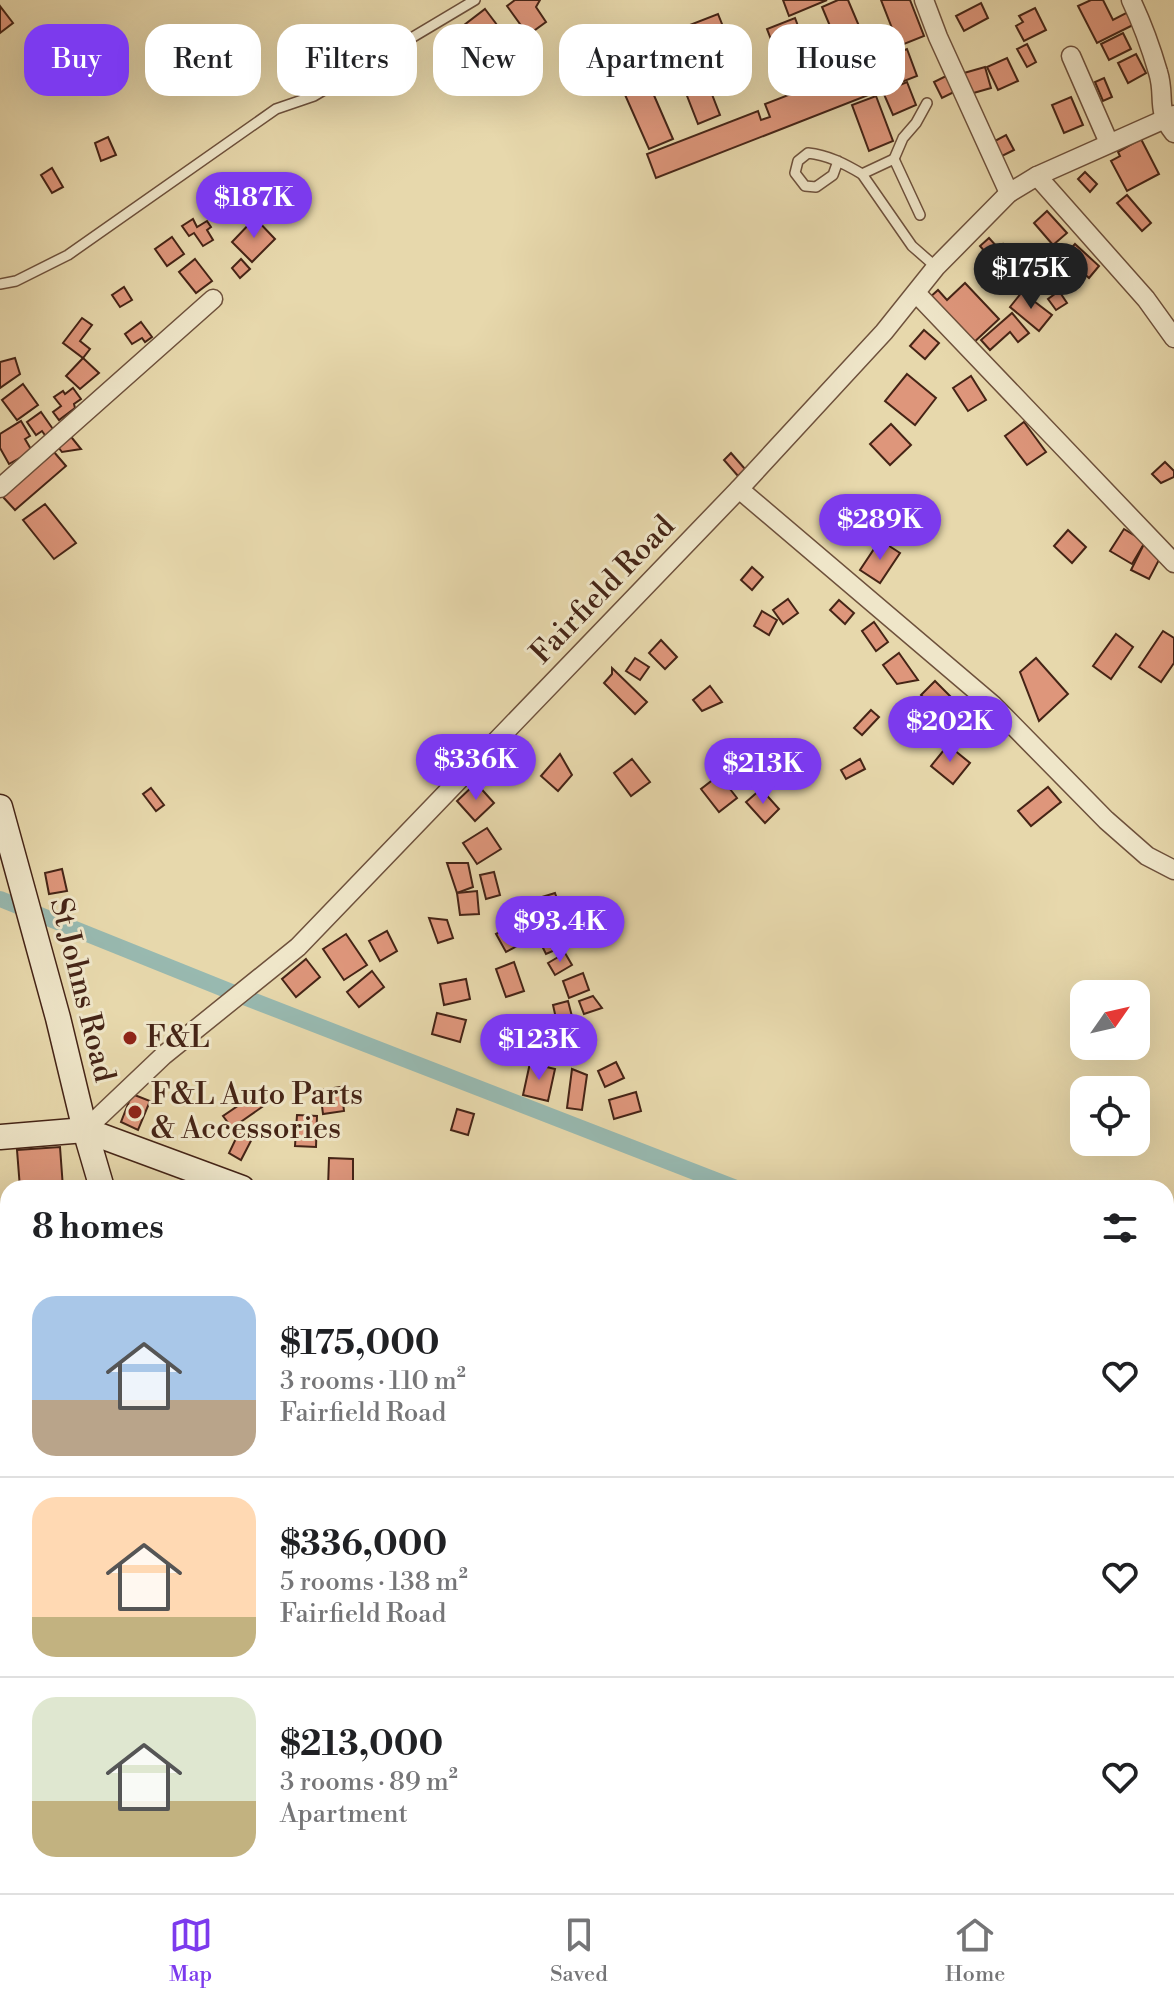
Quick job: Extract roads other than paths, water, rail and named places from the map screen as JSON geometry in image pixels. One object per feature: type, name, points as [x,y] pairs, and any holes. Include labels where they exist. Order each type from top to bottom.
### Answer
[{"type":"main road","name":"St Johns Road","points":[[0,807],[100,1180]]},
{"type":"main road","points":[[0,1137],[85,1130],[220,1180]]},
{"type":"street","points":[[924,0],[1009,193]]},
{"type":"street","points":[[1131,0],[1160,76],[1171,123]]},
{"type":"street","points":[[1071,56],[1109,143]]},
{"type":"street","name":"Fairfield Road","points":[[85,1130],[164,1055],[298,947],[739,489],[884,332],[936,267],[1009,193],[1037,176],[1109,143],[1171,123]]},
{"type":"street","points":[[1037,176],[1146,299],[1174,338]]},
{"type":"street","points":[[916,293],[1174,563]]},
{"type":"street","points":[[0,488],[213,299]]},
{"type":"street","points":[[739,489],[993,705],[1116,829],[1147,856],[1174,870]]},
{"type":"lane","points":[[0,284],[16,281],[68,255],[276,109],[314,96],[475,0]]},
{"type":"lane","points":[[862,174],[894,159],[903,138],[927,103]]},
{"type":"lane","points":[[838,161],[833,175],[816,187],[805,186],[795,173],[798,161],[808,153],[823,154],[838,161],[862,174],[912,246],[936,267]]},
{"type":"lane","points":[[894,159],[920,215]]},
{"type":"waterway","points":[[0,899],[715,1180]]},
{"type":"place","name":"F&L","points":[[130,1038]]},
{"type":"place","name":"F&L Auto Parts & Accessories","points":[[135,1112]]}]
